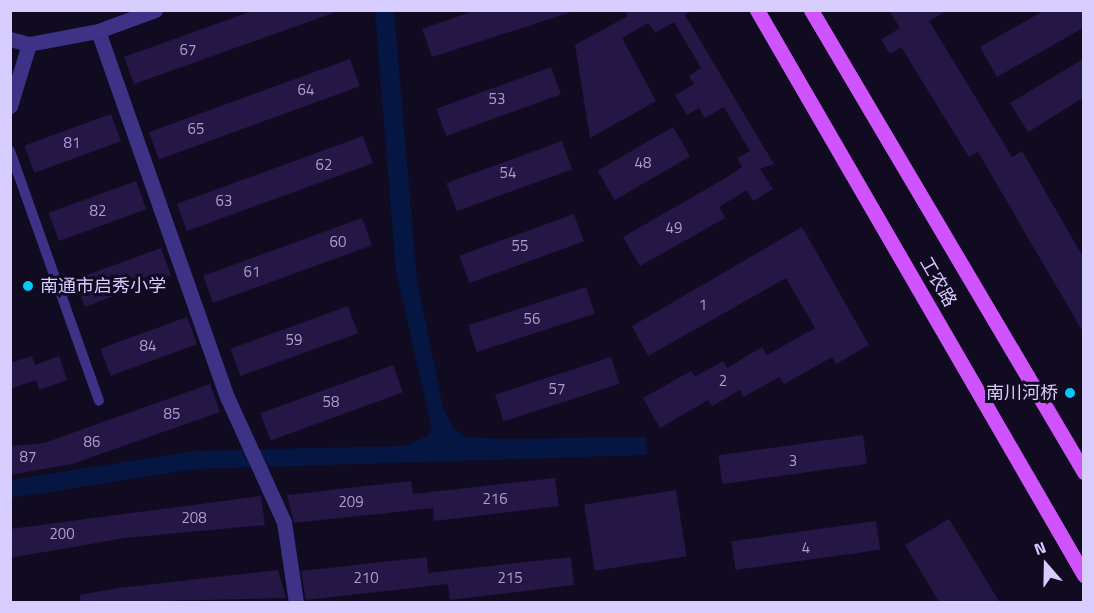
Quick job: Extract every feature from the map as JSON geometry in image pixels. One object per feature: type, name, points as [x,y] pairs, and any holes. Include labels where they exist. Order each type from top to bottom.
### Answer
[{"type":"main road","name":"工农路","points":[[757,10],[1083,575]]},
{"type":"main road","name":"工农路","points":[[811,10],[1083,472]]},
{"type":"street","points":[[10,39],[29,44],[98,31],[155,10]]},
{"type":"street","points":[[98,31],[227,397],[284,522],[296,603]]},
{"type":"street","points":[[10,106],[29,44]]},
{"type":"lane","points":[[10,151],[99,401]]},
{"type":"water","points":[[375,11],[394,11],[417,281],[443,408],[453,427],[465,437],[503,439],[646,437],[647,455],[195,469],[11,498],[11,480],[194,451],[405,446],[428,436],[432,429],[396,271]]},
{"type":"building","points":[[255,10],[336,12],[134,84],[124,57]]},
{"type":"building","points":[[476,10],[570,10],[571,12],[432,57],[422,29]]},
{"type":"building","points":[[625,10],[693,10],[685,15],[774,164],[760,169],[773,189],[753,201],[747,190],[719,207],[725,218],[640,266],[623,237],[742,167],[737,158],[750,151],[724,107],[705,118],[699,108],[687,115],[675,95],[694,84],[689,76],[701,68],[674,22],[655,33],[648,23],[622,38],[656,101],[590,138],[575,45],[628,16]]},
{"type":"building","points":[[889,10],[948,10],[929,21],[1012,157],[1022,151],[1083,257],[1083,332],[978,152],[969,157],[901,47],[890,54],[881,40],[900,28]]},
{"type":"building","points":[[1045,10],[1083,10],[1083,28],[997,77],[980,47]]},
{"type":"building","points":[[350,59],[360,86],[159,159],[149,132]]},
{"type":"building","points":[[1083,59],[1083,98],[1028,132],[1010,103]]},
{"type":"building","points":[[551,67],[561,94],[446,136],[436,109]]},
{"type":"building","points":[[111,114],[121,141],[34,173],[25,145]]},
{"type":"building","points":[[673,127],[690,156],[615,200],[598,170]]},
{"type":"building","points":[[363,136],[373,163],[187,231],[177,204]]},
{"type":"building","points":[[562,141],[572,169],[457,211],[446,183]]},
{"type":"building","points":[[136,181],[146,209],[59,241],[49,213]]},
{"type":"building","points":[[574,214],[584,241],[469,283],[459,256]]},
{"type":"building","points":[[362,218],[372,245],[213,303],[203,276]]},
{"type":"building","points":[[802,227],[869,345],[836,364],[832,357],[784,384],[779,377],[744,397],[740,390],[712,406],[708,400],[660,428],[643,398],[691,371],[695,377],[723,361],[727,368],[762,347],[767,355],[815,328],[786,278],[648,356],[632,326]]},
{"type":"building","points":[[161,248],[171,275],[84,307],[75,279]]},
{"type":"building","points":[[586,287],[595,314],[477,352],[468,325]]},
{"type":"building","points":[[348,306],[358,333],[240,376],[231,349]]},
{"type":"building","points":[[187,317],[197,344],[110,376],[101,348]]},
{"type":"building","points":[[32,356],[35,365],[59,356],[67,380],[39,390],[36,380],[10,389],[10,363]]},
{"type":"building","points":[[611,357],[620,384],[504,421],[495,395]]},
{"type":"building","points":[[393,365],[403,392],[270,440],[261,413]]},
{"type":"building","points":[[210,384],[220,412],[72,464],[10,475],[10,446],[44,443]]},
{"type":"building","points":[[863,435],[867,464],[722,484],[718,455]]},
{"type":"building","points":[[555,478],[559,506],[434,521],[433,508],[294,523],[287,495],[411,481],[413,494]]},
{"type":"building","points":[[676,490],[686,556],[595,571],[584,505]]},
{"type":"building","points":[[261,496],[265,525],[125,538],[10,558],[10,529]]},
{"type":"building","points":[[949,519],[1000,603],[940,603],[905,545]]},
{"type":"building","points":[[876,521],[880,550],[735,570],[731,541]]},
{"type":"building","points":[[427,557],[428,573],[571,557],[574,585],[450,600],[448,584],[306,600],[301,571]]},
{"type":"building","points":[[278,570],[286,598],[80,603],[80,595],[118,588]]},
{"type":"place","name":"南通市启秀小学","points":[[28,286]]},
{"type":"place","name":"南川河桥","points":[[1070,393]]}]
